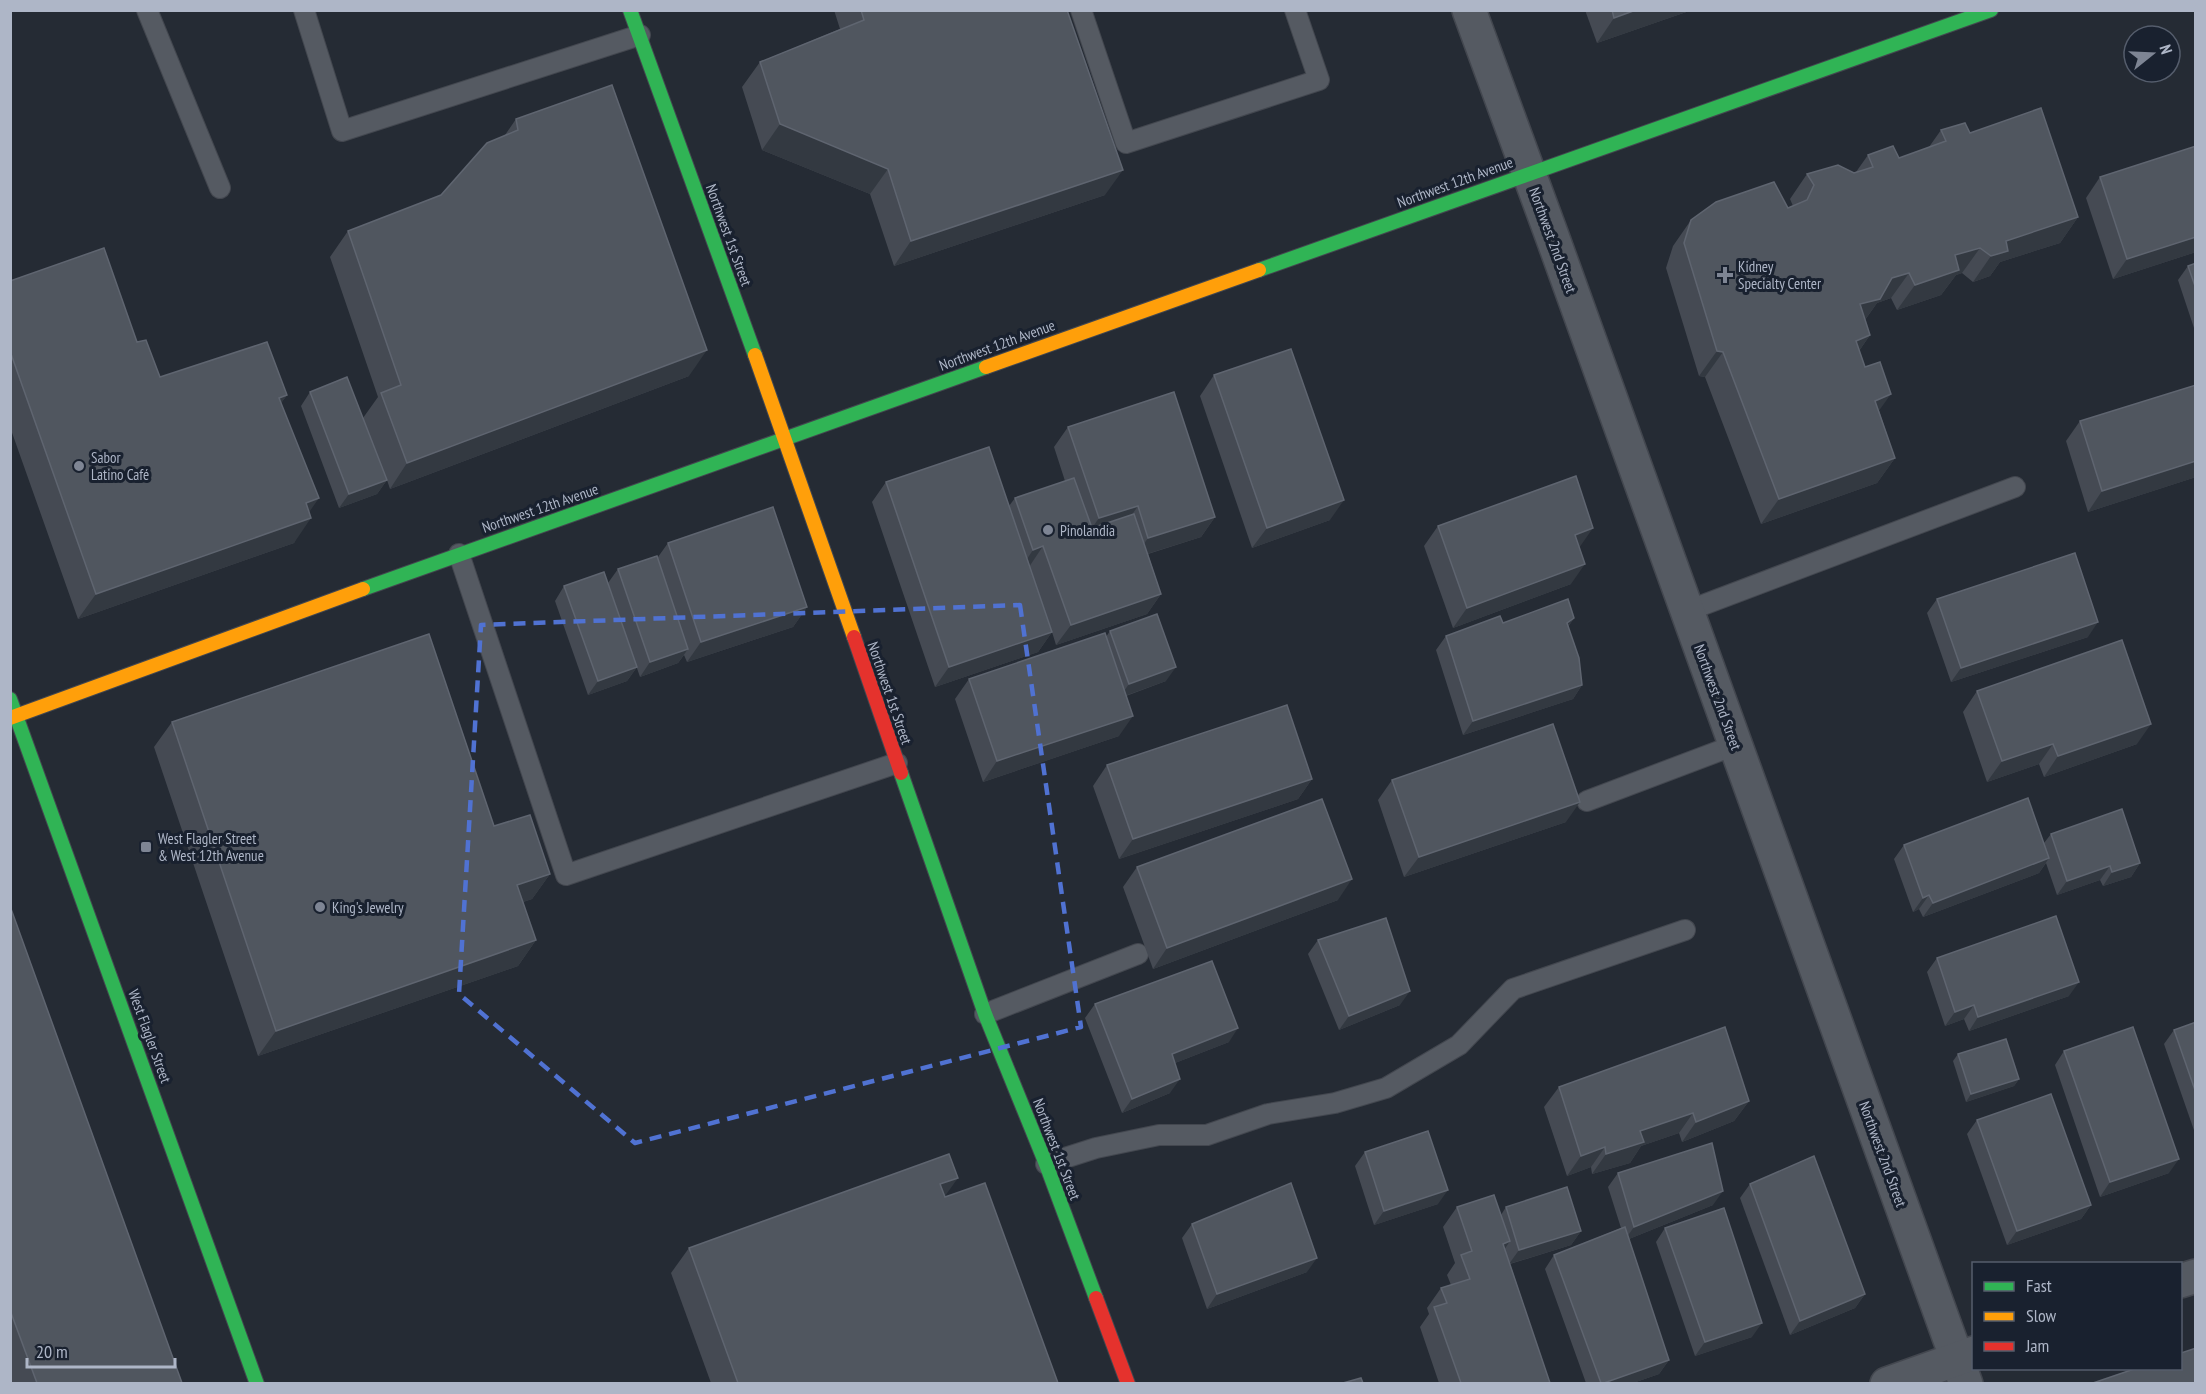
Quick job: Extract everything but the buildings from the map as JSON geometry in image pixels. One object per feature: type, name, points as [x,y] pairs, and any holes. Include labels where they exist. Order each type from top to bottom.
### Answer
[{"type":"main road","name":"Northwest 1st Street","points":[[630,10],[785,438],[985,1014],[1046,1164],[1128,1383]]},
{"type":"main road","name":"Northwest 12th Avenue","points":[[14,717],[459,554],[1991,10]]},
{"type":"main road","name":"West Flagler Street","points":[[10,699],[14,717],[257,1383]]},
{"type":"street","name":"Northwest 2nd Street","points":[[1469,10],[1735,745],[1965,1365]]},
{"type":"street","points":[[1887,1383],[1965,1365]]},
{"type":"lane","points":[[147,10],[220,188]]},
{"type":"lane","points":[[304,10],[342,131],[640,36]]},
{"type":"lane","points":[[1081,10],[1126,143],[1319,80],[1295,10]]},
{"type":"lane","points":[[1687,611],[2015,487]]},
{"type":"lane","points":[[459,554],[566,875],[897,763]]},
{"type":"lane","points":[[1587,801],[1735,745]]},
{"type":"lane","points":[[1046,1164],[1095,1148],[1159,1135],[1207,1134],[1268,1114],[1335,1103],[1386,1088],[1459,1045],[1513,989],[1685,930]]},
{"type":"lane","points":[[985,1014],[1138,954]]},
{"type":"highlighted area","points":[[1020,605],[1081,1027],[635,1143],[459,994],[481,625]]},
{"type":"traffic: fast","points":[[630,10],[755,355]]},
{"type":"traffic: fast","points":[[1259,270],[1991,10]]},
{"type":"traffic: fast","points":[[363,589],[986,367]]},
{"type":"traffic: fast","points":[[10,699],[257,1384]]},
{"type":"traffic: fast","points":[[901,773],[985,1014],[1046,1164],[1096,1298]]},
{"type":"traffic: slow","points":[[986,367],[1259,270]]},
{"type":"traffic: slow","points":[[755,355],[854,637]]},
{"type":"traffic: slow","points":[[10,718],[363,589]]},
{"type":"traffic: jam","points":[[854,637],[901,773]]},
{"type":"traffic: jam","points":[[1096,1298],[1128,1384]]},
{"type":"place","name":"Kidney Specialty Center","points":[[1725,275]]},
{"type":"place","name":"Sabor Latino Café","points":[[79,466]]},
{"type":"place","name":"Pinolandia","points":[[1048,530]]},
{"type":"place","name":"West Flagler Street & West 12th Avenue","points":[[146,847]]},
{"type":"place","name":"King's Jewelry","points":[[320,907]]}]
